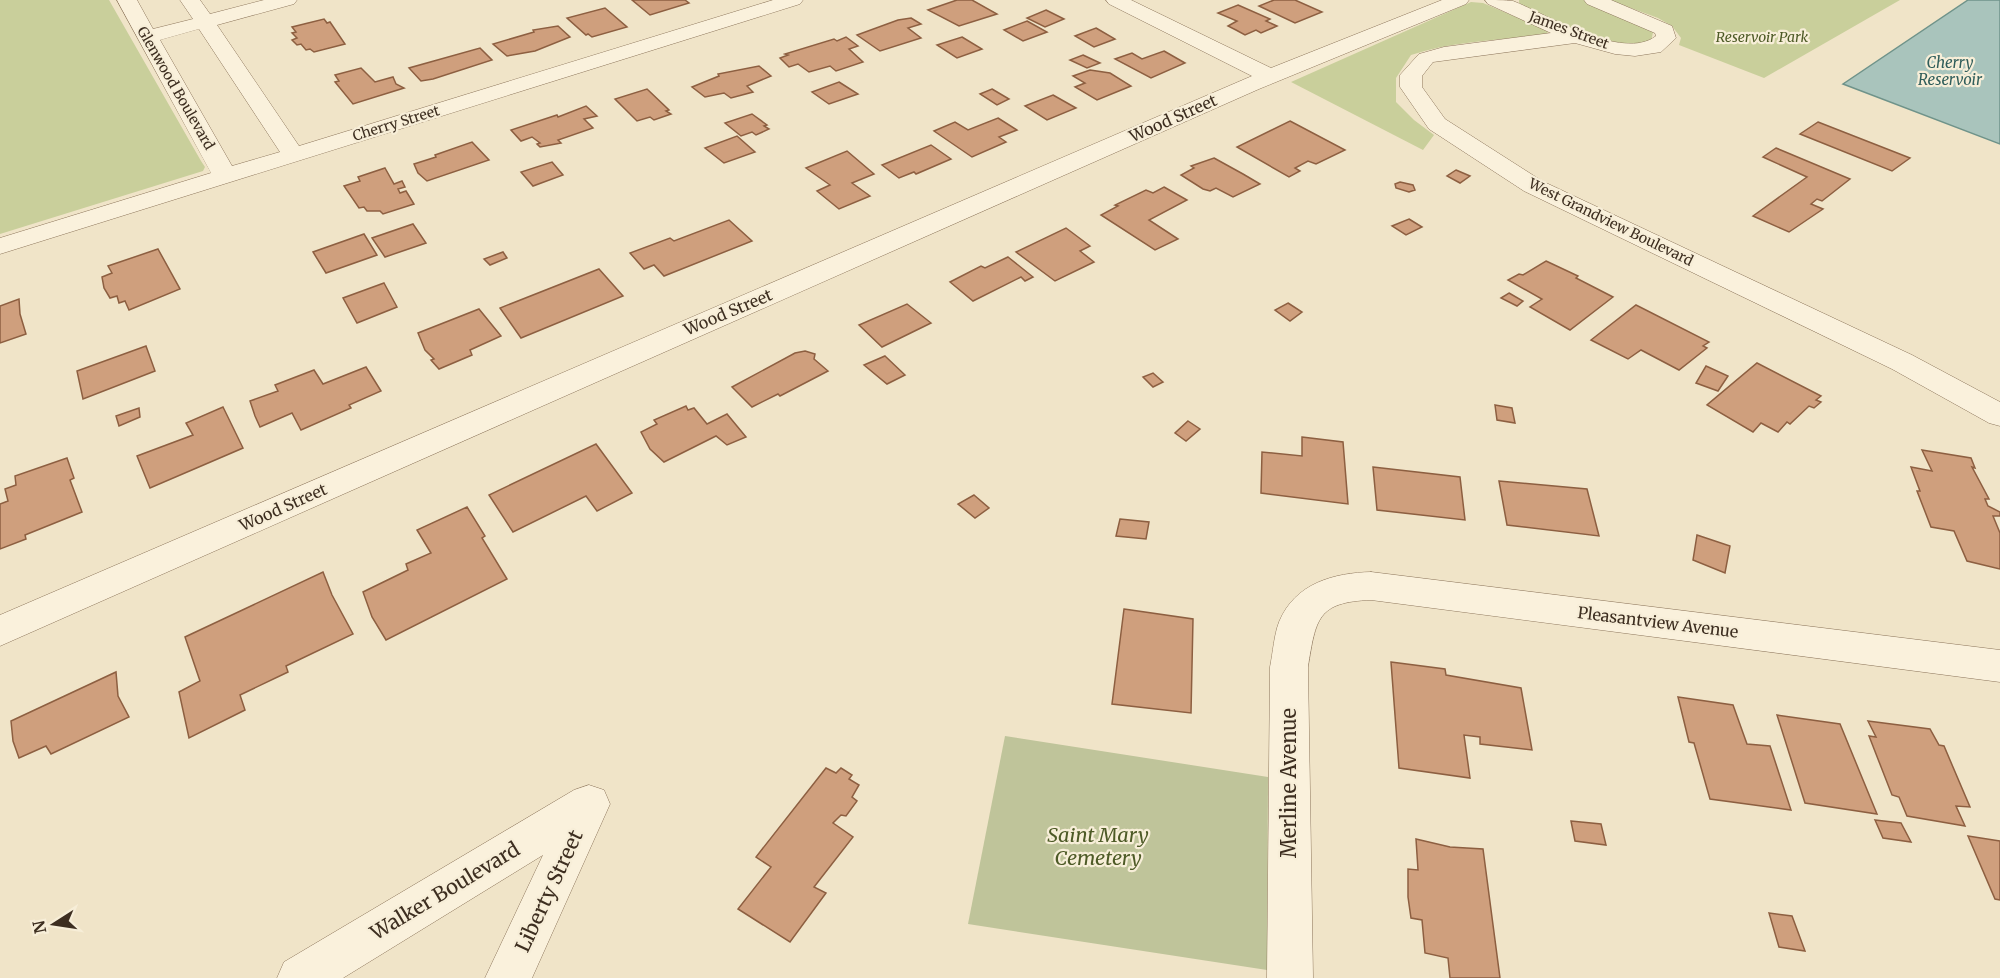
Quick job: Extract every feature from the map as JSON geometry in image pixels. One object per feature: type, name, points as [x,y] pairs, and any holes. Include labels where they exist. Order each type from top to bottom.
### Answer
[{"type":"street","name":"Glenwood Boulevard","points":[[127,0],[225,176]]},
{"type":"street","points":[[190,0],[293,154]]},
{"type":"street","points":[[147,37],[287,0]]},
{"type":"street","name":"Cherry Street","points":[[0,246],[793,0]]},
{"type":"street","points":[[1116,0],[1269,76]]},
{"type":"street","name":"Wood Street","points":[[0,631],[1269,76],[1459,0]]},
{"type":"street","name":"James Street","points":[[1495,0],[1579,36],[1623,48],[1639,49],[1657,46],[1666,38],[1665,30],[1649,21],[1594,0]]},
{"type":"street","name":"West Grandview Boulevard","points":[[1579,36],[1462,50],[1426,58],[1411,75],[1411,87],[1437,124],[1533,186],[1881,352],[2000,416]]},
{"type":"street","name":"Pleasantview Avenue","points":[[1318,597],[1344,587],[1371,586],[2000,666]]},
{"type":"street","name":"Merline Avenue","points":[[1290,978],[1289,667],[1297,623],[1318,597]]},
{"type":"street","name":"Walker Boulevard","points":[[300,978],[589,804]]},
{"type":"street","name":"Liberty Street","points":[[508,978],[589,804]]},
{"type":"green space","points":[[0,0],[109,0],[205,167],[203,171],[0,234]]},
{"type":"green space","points":[[1519,0],[1585,0],[1653,32],[1651,42],[1616,43],[1588,35],[1542,16],[1519,3]]},
{"type":"green space","name":"Reservoir Park","points":[[1609,0],[1900,0],[1764,78],[1679,45],[1681,38],[1672,26],[1658,18]]},
{"type":"green space","points":[[1471,2],[1483,3],[1547,30],[1548,34],[1445,46],[1411,55],[1396,78],[1396,102],[1434,135],[1423,150],[1291,82]]},
{"type":"green space","name":"Saint Mary Cemetery","points":[[1005,736],[1268,777],[1267,970],[968,924]]},
{"type":"water","name":"Cherry Reservoir","points":[[1968,0],[2000,0],[2000,144],[1843,84]]},
{"type":"building","points":[[632,0],[685,0],[689,3],[650,15]]},
{"type":"building","points":[[957,0],[972,0],[997,14],[959,26],[928,10]]},
{"type":"building","points":[[1274,0],[1295,0],[1322,12],[1295,23],[1259,6]]},
{"type":"building","points":[[1238,5],[1270,19],[1266,21],[1277,26],[1261,33],[1256,30],[1245,35],[1228,26],[1237,21],[1218,13]]},
{"type":"building","points":[[605,8],[627,27],[592,37],[586,35],[567,18]]},
{"type":"building","points":[[1046,10],[1064,19],[1045,27],[1027,18]]},
{"type":"building","points":[[911,18],[921,24],[908,28],[921,38],[880,51],[857,35],[898,20]]},
{"type":"building","points":[[324,19],[327,23],[330,22],[345,44],[314,52],[310,49],[306,50],[301,44],[297,45],[292,40],[297,38],[292,33],[296,32],[292,27]]},
{"type":"building","points":[[1027,21],[1047,32],[1023,41],[1004,30]]},
{"type":"building","points":[[558,26],[570,37],[535,51],[507,56],[493,44],[534,32],[533,30]]},
{"type":"building","points":[[1096,28],[1115,39],[1094,47],[1075,36]]},
{"type":"building","points":[[846,37],[858,46],[849,49],[863,62],[836,71],[830,66],[809,72],[798,64],[789,67],[780,58],[788,55],[785,54]]},
{"type":"building","points":[[962,37],[982,49],[957,58],[937,45]]},
{"type":"building","points":[[480,48],[492,60],[433,79],[421,81],[409,68]]},
{"type":"building","points":[[1164,51],[1185,63],[1151,78],[1115,59],[1132,53],[1142,59]]},
{"type":"building","points":[[1083,55],[1100,63],[1087,68],[1070,60]]},
{"type":"building","points":[[759,66],[771,76],[747,86],[753,92],[731,98],[724,93],[705,97],[692,87],[719,76],[718,74]]},
{"type":"building","points":[[361,68],[375,82],[393,77],[396,84],[404,88],[353,104],[335,82],[339,81],[335,75]]},
{"type":"building","points":[[1090,70],[1110,73],[1131,86],[1097,100],[1075,87],[1085,83],[1073,76]]},
{"type":"building","points":[[839,82],[858,94],[829,104],[812,92]]},
{"type":"building","points":[[647,89],[671,114],[654,120],[650,117],[637,121],[615,99]]},
{"type":"building","points":[[992,89],[1009,99],[997,105],[980,94]]},
{"type":"building","points":[[1053,95],[1076,108],[1047,120],[1025,106]]},
{"type":"building","points":[[586,106],[597,116],[584,119],[593,128],[558,140],[561,143],[540,147],[537,144],[540,143],[532,137],[521,141],[511,130],[557,115],[558,117]]},
{"type":"building","points":[[752,114],[769,129],[756,135],[752,132],[741,136],[725,123]]},
{"type":"building","points":[[998,118],[1017,130],[999,137],[1006,142],[972,157],[934,131],[955,122],[968,130]]},
{"type":"building","points":[[1290,121],[1345,150],[1316,164],[1308,161],[1295,168],[1300,171],[1289,177],[1237,147]]},
{"type":"building","points":[[1818,122],[1910,158],[1892,171],[1800,134]]},
{"type":"building","points":[[737,136],[755,152],[724,163],[705,148]]},
{"type":"building","points":[[472,142],[489,160],[427,181],[418,173],[414,164]]},
{"type":"building","points":[[931,145],[951,159],[916,174],[914,172],[899,178],[882,165]]},
{"type":"building","points":[[1776,148],[1850,179],[1822,201],[1817,199],[1811,204],[1823,209],[1789,232],[1753,216],[1807,177],[1763,157]]},
{"type":"building","points":[[847,151],[874,174],[852,183],[870,196],[839,209],[817,191],[830,185],[806,168]]},
{"type":"building","points":[[1214,158],[1260,184],[1233,197],[1216,188],[1210,191],[1203,189],[1181,175],[1194,168],[1191,166]]},
{"type":"building","points":[[552,162],[563,175],[533,186],[521,172]]},
{"type":"building","points":[[385,168],[394,184],[402,181],[405,187],[398,189],[400,193],[406,191],[414,204],[383,214],[380,211],[367,211],[364,207],[359,208],[344,186],[360,181],[358,177]]},
{"type":"building","points":[[1456,170],[1470,176],[1460,183],[1447,176]]},
{"type":"building","points":[[1400,182],[1413,185],[1415,190],[1409,192],[1396,188],[1395,184]]},
{"type":"building","points":[[1164,187],[1187,200],[1149,220],[1178,239],[1155,250],[1101,215],[1118,206],[1115,205],[1146,190],[1153,193]]},
{"type":"building","points":[[1409,219],[1422,227],[1406,235],[1392,226]]},
{"type":"building","points":[[729,220],[752,241],[664,276],[654,265],[644,269],[630,253],[670,238],[674,241]]},
{"type":"building","points":[[413,224],[426,243],[385,257],[372,238]]},
{"type":"building","points":[[1066,228],[1090,246],[1080,251],[1094,262],[1055,281],[1016,252]]},
{"type":"building","points":[[364,234],[377,255],[326,273],[313,252]]},
{"type":"building","points":[[158,249],[180,289],[129,310],[125,301],[119,303],[117,296],[110,298],[104,288],[102,277],[112,273],[108,266]]},
{"type":"building","points":[[503,252],[507,258],[490,265],[484,259]]},
{"type":"building","points":[[1008,257],[1033,277],[1025,281],[1021,277],[973,301],[950,282],[981,266],[985,268]]},
{"type":"building","points":[[1546,261],[1578,276],[1576,278],[1613,297],[1570,330],[1530,307],[1542,299],[1508,280],[1519,274],[1523,275]]},
{"type":"building","points":[[599,269],[623,296],[521,338],[500,308]]},
{"type":"building","points":[[384,283],[397,307],[357,323],[343,298]]},
{"type":"building","points":[[1509,293],[1523,301],[1517,306],[1501,298]]},
{"type":"building","points":[[19,299],[20,314],[26,334],[0,343],[0,306]]},
{"type":"building","points":[[1288,303],[1302,312],[1290,321],[1275,310]]},
{"type":"building","points":[[907,304],[931,323],[882,347],[859,325]]},
{"type":"building","points":[[1636,305],[1709,342],[1703,346],[1707,348],[1679,370],[1641,350],[1628,359],[1591,340]]},
{"type":"building","points":[[479,309],[501,336],[470,350],[472,355],[439,369],[431,360],[434,359],[425,350],[418,333]]},
{"type":"building","points":[[146,346],[155,371],[83,399],[77,371]]},
{"type":"building","points":[[805,351],[815,354],[814,359],[828,371],[780,396],[778,394],[752,407],[732,387],[795,353]]},
{"type":"building","points":[[885,356],[905,375],[887,384],[864,365]]},
{"type":"building","points":[[1757,363],[1821,396],[1816,400],[1821,402],[1814,408],[1809,406],[1790,424],[1787,422],[1778,432],[1761,423],[1753,432],[1707,405]]},
{"type":"building","points":[[1706,366],[1728,376],[1718,391],[1696,383]]},
{"type":"building","points":[[366,367],[381,391],[349,405],[351,408],[301,430],[292,413],[260,427],[250,401],[278,391],[275,385],[314,370],[323,384]]},
{"type":"building","points":[[1153,373],[1163,382],[1153,387],[1143,377]]},
{"type":"building","points":[[1495,405],[1512,408],[1515,423],[1497,420]]},
{"type":"building","points":[[686,406],[688,410],[694,408],[707,424],[727,414],[746,437],[727,445],[716,436],[664,462],[650,449],[641,432],[657,424],[654,420]]},
{"type":"building","points":[[223,407],[243,448],[150,488],[137,456],[193,435],[186,423]]},
{"type":"building","points":[[139,408],[140,417],[119,426],[116,416]]},
{"type":"building","points":[[1188,421],[1200,429],[1186,441],[1175,433]]},
{"type":"building","points":[[1302,437],[1343,442],[1348,504],[1261,493],[1262,452],[1302,456]]},
{"type":"building","points":[[596,444],[632,493],[597,511],[586,496],[513,532],[489,495]]},
{"type":"building","points":[[1922,450],[1971,458],[1975,468],[1972,467],[1989,499],[1985,499],[1988,506],[2000,512],[2000,516],[1993,516],[2000,533],[2000,569],[1967,561],[1954,531],[1931,527],[1917,491],[1920,491],[1911,467],[1932,471]]},
{"type":"building","points":[[67,458],[74,478],[70,480],[82,512],[25,535],[26,539],[0,549],[0,504],[8,501],[5,489],[16,485],[15,476]]},
{"type":"building","points":[[1373,467],[1460,477],[1465,520],[1377,510]]},
{"type":"building","points":[[1499,481],[1587,489],[1599,536],[1507,525]]},
{"type":"building","points":[[974,495],[989,508],[975,518],[958,504]]},
{"type":"building","points":[[467,507],[485,536],[482,538],[507,579],[386,640],[372,617],[363,592],[408,570],[406,564],[431,553],[417,530]]},
{"type":"building","points":[[1120,519],[1149,522],[1146,539],[1116,536]]},
{"type":"building","points":[[1697,535],[1730,546],[1725,573],[1693,560]]},
{"type":"building","points":[[323,572],[332,595],[353,634],[286,666],[288,672],[240,695],[245,710],[189,738],[179,692],[200,681],[185,637]]},
{"type":"building","points":[[1124,609],[1193,619],[1191,713],[1112,704]]},
{"type":"building","points":[[1391,662],[1445,669],[1446,675],[1521,688],[1532,750],[1480,744],[1480,737],[1464,735],[1470,778],[1399,768]]},
{"type":"building","points":[[116,672],[118,696],[129,717],[51,754],[46,746],[19,758],[13,741],[11,721]]},
{"type":"building","points":[[1678,697],[1733,705],[1747,744],[1770,746],[1791,810],[1710,799],[1694,743],[1689,742]]},
{"type":"building","points":[[1777,715],[1840,724],[1877,814],[1805,803]]},
{"type":"building","points":[[1868,721],[1930,729],[1939,745],[1944,746],[1970,807],[1956,806],[1965,826],[1907,816],[1899,797],[1892,795],[1869,736],[1876,737]]},
{"type":"building","points":[[826,768],[836,773],[841,768],[852,775],[849,779],[859,785],[852,797],[857,801],[846,816],[841,815],[833,823],[853,837],[814,887],[826,893],[790,942],[738,909],[771,867],[756,857]]},
{"type":"building","points":[[1875,820],[1901,823],[1911,842],[1883,838]]},
{"type":"building","points":[[1571,821],[1601,824],[1606,845],[1575,841]]},
{"type":"building","points":[[1968,836],[2000,841],[2000,900],[1995,899]]},
{"type":"building","points":[[1416,839],[1450,847],[1483,849],[1500,978],[1450,978],[1448,958],[1425,953],[1422,920],[1411,918],[1408,897],[1408,869],[1418,870]]},
{"type":"building","points":[[1769,913],[1792,916],[1805,951],[1779,947]]}]
